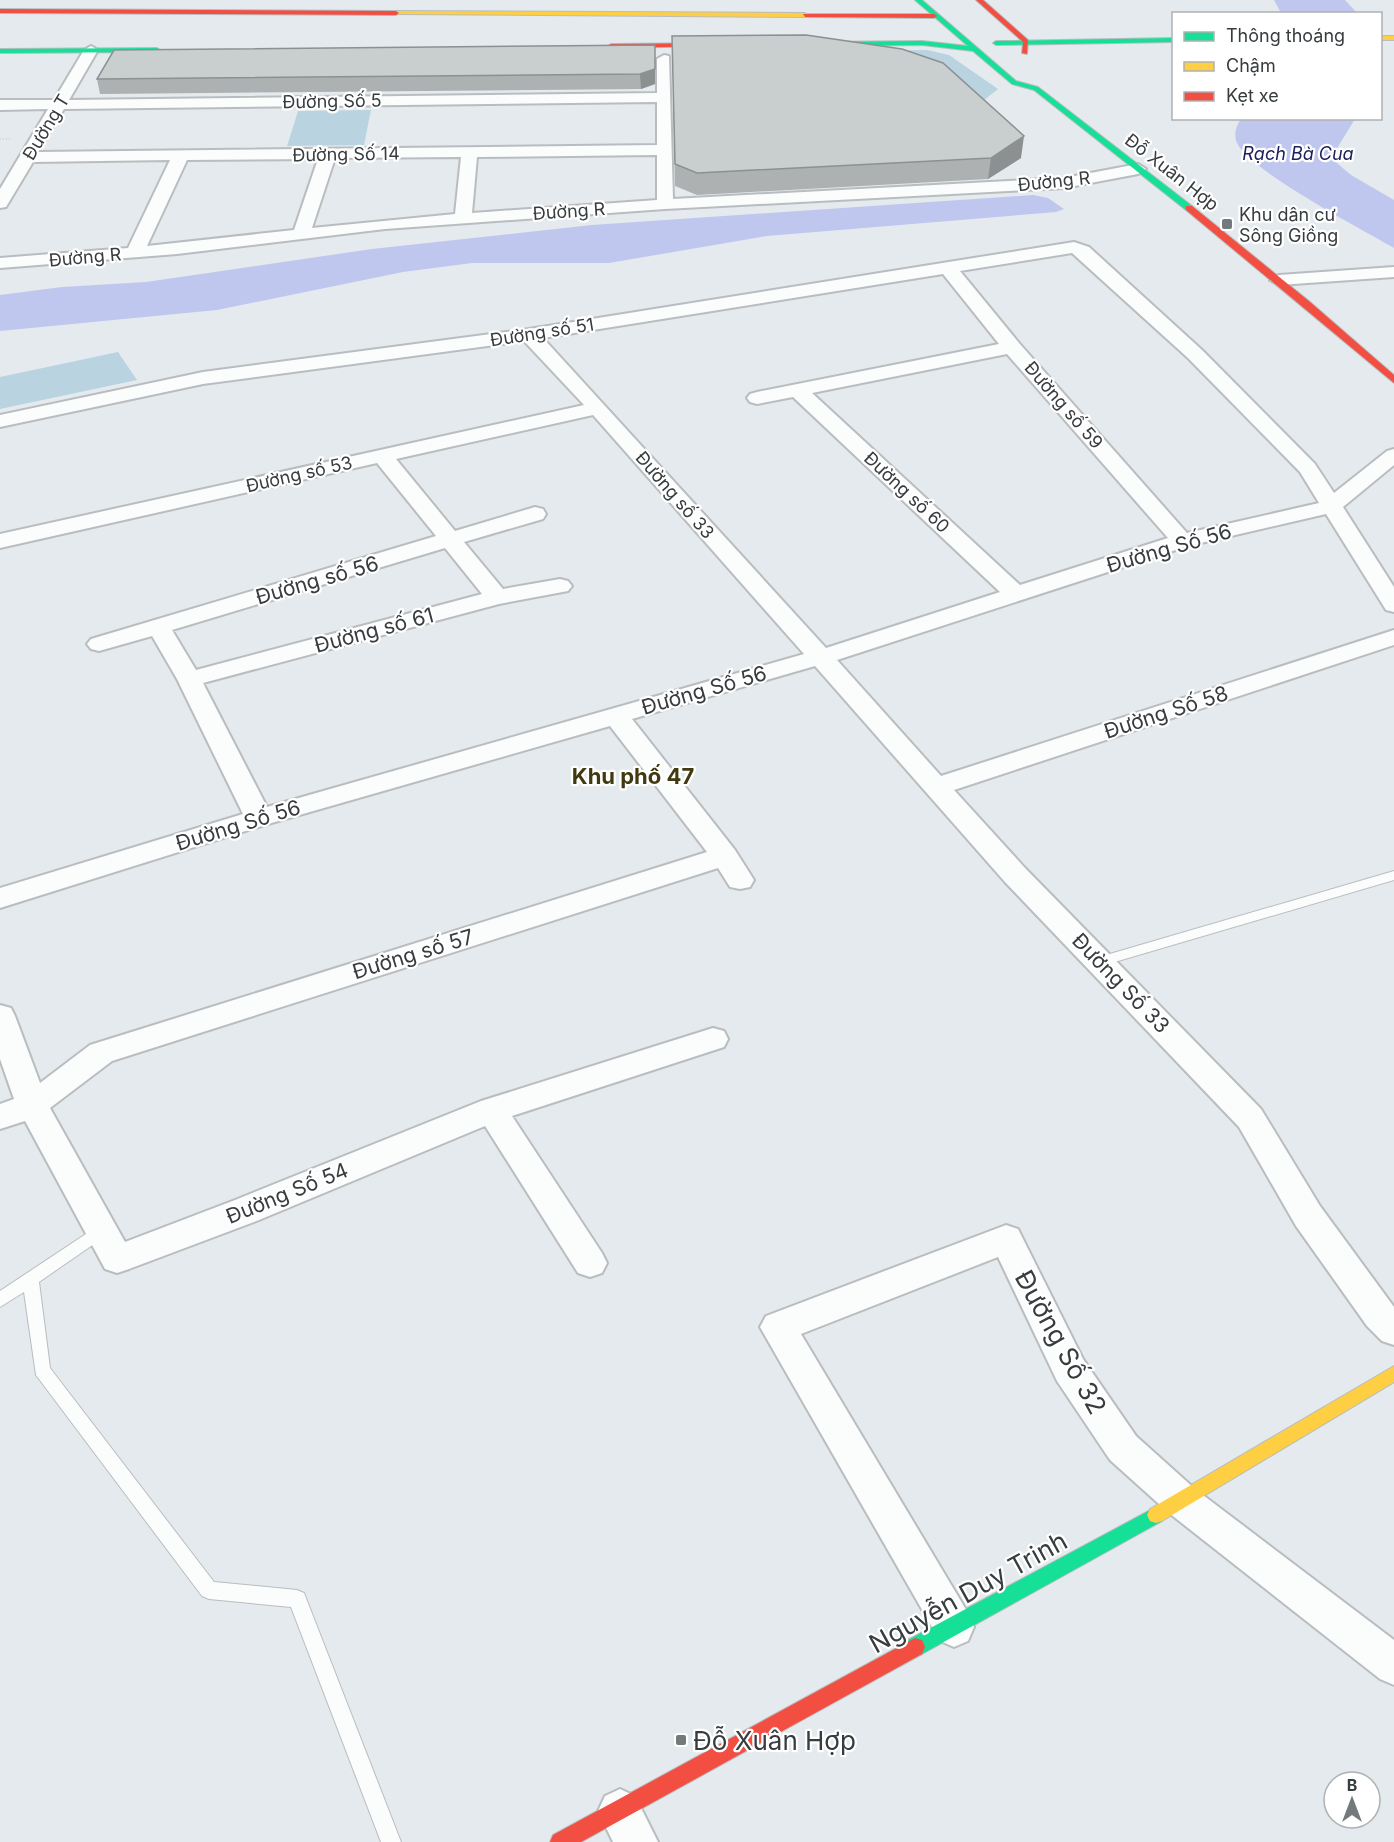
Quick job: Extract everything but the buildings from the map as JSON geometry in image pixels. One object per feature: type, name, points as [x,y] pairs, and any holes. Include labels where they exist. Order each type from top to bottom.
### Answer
[{"type":"main road","points":[[0,5],[621,0]]},
{"type":"main road","points":[[894,0],[912,16]]},
{"type":"main road","name":"Đỗ Xuân Hợp","points":[[918,0],[939,21],[1014,83],[1036,88],[1279,280],[1336,327],[1394,380]]},
{"type":"main road","points":[[979,0],[1026,41],[1028,70]]},
{"type":"main road","points":[[0,11],[912,16],[939,21]]},
{"type":"main road","points":[[922,43],[957,36]]},
{"type":"main road","points":[[1036,88],[1039,81],[992,39],[1026,41],[1172,40]]},
{"type":"main road","points":[[803,44],[922,43],[972,49]]},
{"type":"main road","points":[[601,46],[732,45]]},
{"type":"main road","points":[[0,51],[174,50]]},
{"type":"main road","name":"Nguyễn Duy Trinh","points":[[560,1842],[628,1827],[954,1627],[1182,1501],[1394,1373]]},
{"type":"street","name":"Đường T","points":[[0,203],[91,51]]},
{"type":"street","points":[[664,59],[665,204]]},
{"type":"street","name":"Đường Số 5","points":[[0,105],[664,97]]},
{"type":"street","name":"Đường Số 14","points":[[28,157],[664,150]]},
{"type":"street","points":[[463,219],[470,152]]},
{"type":"street","points":[[302,234],[328,154]]},
{"type":"street","points":[[135,252],[181,155]]},
{"type":"street","name":"Đường R","points":[[0,263],[135,252],[463,219],[665,204],[1064,183],[1138,168]]},
{"type":"street","name":"Đường số 51","points":[[0,421],[203,378],[529,335],[1066,246],[1083,251],[1195,354],[1308,468],[1330,507]]},
{"type":"street","name":"Đường số 59","points":[[947,267],[1012,347],[1182,542]]},
{"type":"street","points":[[1279,280],[1394,272]]},
{"type":"street","name":"Đường số 33","points":[[529,335],[598,408],[818,658]]},
{"type":"street","points":[[757,398],[1012,347]]},
{"type":"street","name":"Đường số 60","points":[[797,390],[1017,595]]},
{"type":"street","name":"Đường số 53","points":[[0,541],[598,408]]},
{"type":"street","points":[[381,455],[497,597]]},
{"type":"street","name":"Đường Số 56","points":[[0,898],[259,818],[818,658],[1182,542],[1330,507],[1394,455]]},
{"type":"street","points":[[1330,507],[1357,543],[1394,605]]},
{"type":"street","name":"Đường số 56","points":[[99,644],[535,514]]},
{"type":"street","name":"Đường số 61","points":[[189,679],[497,597],[560,586]]},
{"type":"street","points":[[159,627],[189,679],[259,818]]},
{"type":"street","name":"Đường Số 58","points":[[938,786],[1394,638]]},
{"type":"street","name":"Đường Số 33","points":[[818,658],[938,786],[1015,875],[1101,961],[1250,1118],[1308,1216],[1379,1315],[1394,1330]]},
{"type":"street","name":"Đường số 57","points":[[32,1105],[101,1053],[732,868],[615,715]]},
{"type":"street","name":"Đường Số 54","points":[[0,1016],[32,1105],[117,1259],[247,1210],[492,1110],[713,1039]]},
{"type":"street","points":[[0,1117],[32,1105]]},
{"type":"street","points":[[492,1110],[590,1263]]},
{"type":"street","name":"Đường Số 32","points":[[954,1627],[778,1327],[1006,1239],[1070,1370],[1095,1410],[1123,1448],[1182,1501],[1394,1665]]},
{"type":"lane","points":[[1101,961],[1394,875]]},
{"type":"lane","points":[[0,1300],[101,1230]]},
{"type":"lane","points":[[30,1279],[42,1370],[209,1590],[297,1599],[391,1842]]},
{"type":"path","points":[[0,139],[13,139]]},
{"type":"shaded area","points":[[927,50],[949,55],[998,89],[978,105],[806,51]]},
{"type":"shaded area","points":[[371,110],[364,145],[287,146],[298,111]]},
{"type":"shaded area","points":[[118,352],[137,380],[0,409],[0,377]]},
{"type":"water","points":[[1274,0],[1345,0],[1356,12],[1280,12]]},
{"type":"water","name":"Rạch Bà Cua","points":[[1241,120],[1354,120],[1331,158],[1351,175],[1394,200],[1394,248],[1306,198],[1259,166],[1243,152],[1236,140],[1236,128]]},
{"type":"water","points":[[1033,195],[1048,198],[1064,209],[1056,212],[767,236],[609,263],[472,263],[403,272],[217,310],[0,331],[0,295],[62,287],[146,282],[372,249],[592,225]]},
{"type":"traffic: fast","points":[[918,0],[1014,83],[1036,88],[1189,208]]},
{"type":"traffic: fast","points":[[996,43],[1172,40]]},
{"type":"traffic: fast","points":[[821,44],[922,43],[972,49]]},
{"type":"traffic: fast","points":[[0,51],[157,50]]},
{"type":"traffic: fast","points":[[915,1647],[1156,1515]]},
{"type":"traffic: slow","points":[[396,13],[805,15]]},
{"type":"traffic: slow","points":[[1382,38],[1394,38]]},
{"type":"traffic: slow","points":[[1156,1515],[1394,1373]]},
{"type":"traffic: jam","points":[[979,0],[1026,41],[1025,53]]},
{"type":"traffic: jam","points":[[0,11],[396,13]]},
{"type":"traffic: jam","points":[[805,15],[934,16]]},
{"type":"traffic: jam","points":[[611,46],[718,45]]},
{"type":"traffic: jam","points":[[1189,208],[1307,304],[1394,380]]},
{"type":"traffic: jam","points":[[560,1842],[915,1647]]},
{"type":"place","name":"Khu dân cư Sông Giồng","points":[[1227,224]]},
{"type":"place","name":"Đỗ Xuân Hợp","points":[[681,1740]]},
{"type":"district","name":"Khu phố 47","points":[[633,776]]}]
